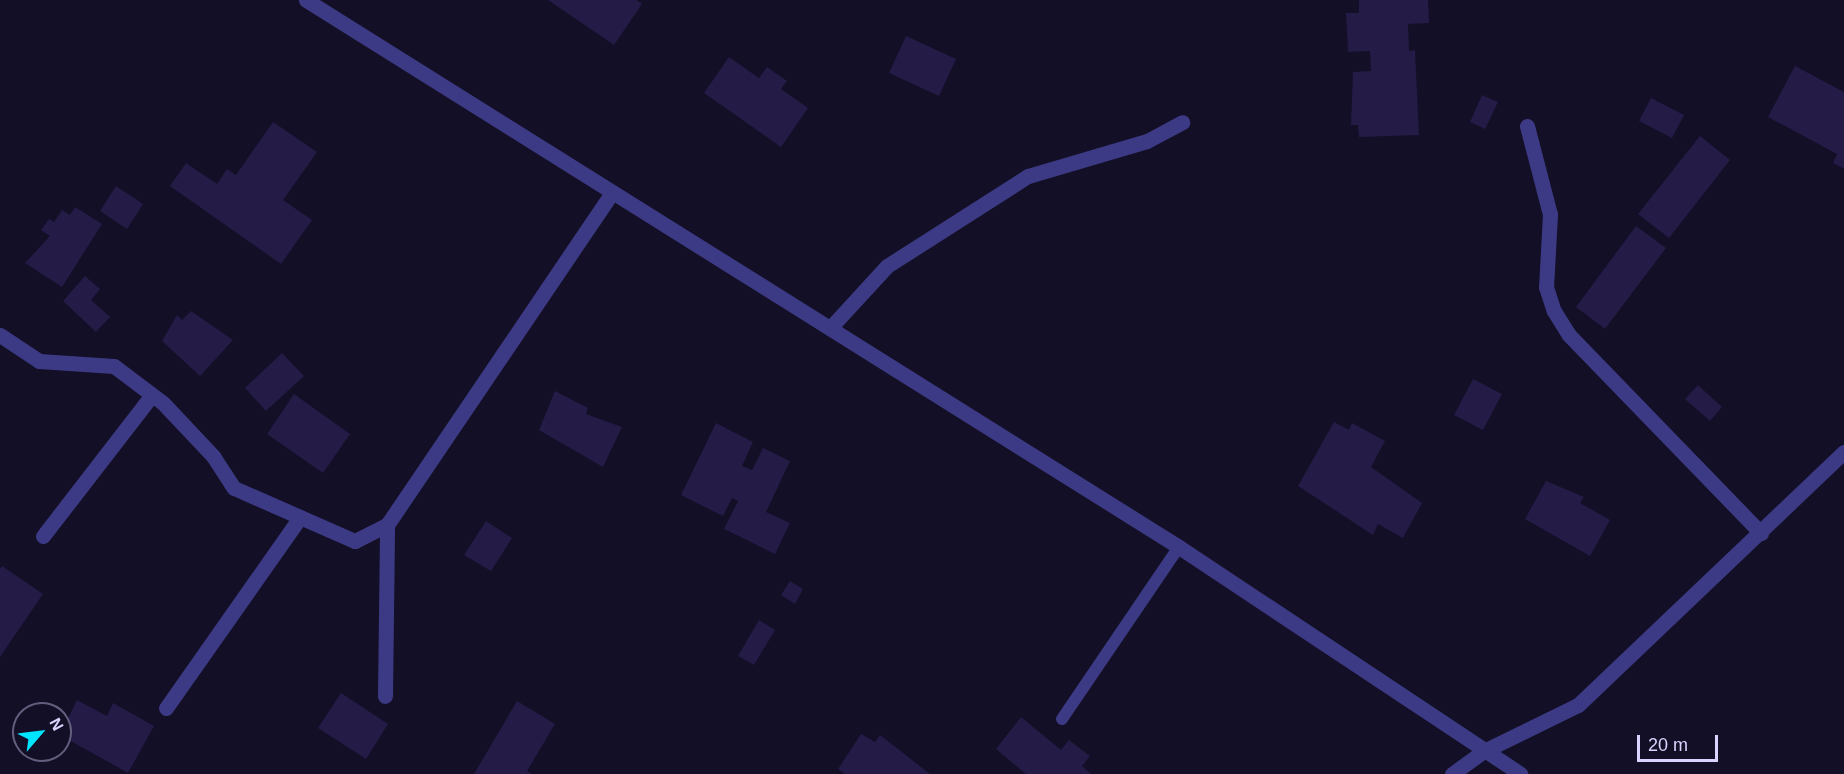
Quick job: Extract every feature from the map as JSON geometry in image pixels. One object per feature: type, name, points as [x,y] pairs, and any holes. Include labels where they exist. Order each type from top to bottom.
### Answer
[{"type":"street","points":[[306,0],[1179,547],[1484,752],[1521,774]]},
{"type":"street","points":[[830,328],[887,266],[1028,176],[1147,141],[1182,122]]},
{"type":"street","points":[[1527,126],[1550,214],[1546,287],[1554,310],[1569,335],[1761,533]]},
{"type":"street","points":[[0,335],[39,361],[114,366],[152,395],[213,456],[234,488],[355,541],[387,525],[612,193]]},
{"type":"street","points":[[43,536],[152,395]]},
{"type":"street","points":[[1452,774],[1484,752],[1578,705],[1844,453]]},
{"type":"street","points":[[166,708],[300,517]]},
{"type":"street","points":[[385,696],[387,525]]},
{"type":"lane","points":[[1062,719],[1179,547]]},
{"type":"building","points":[[548,0],[637,0],[642,4],[614,45]]},
{"type":"building","points":[[1359,0],[1428,0],[1429,23],[1408,24],[1409,51],[1415,50],[1419,135],[1359,137],[1358,125],[1351,125],[1353,72],[1371,71],[1370,51],[1348,52],[1346,13],[1359,13]]},
{"type":"building","points":[[906,36],[956,59],[939,96],[889,73]]},
{"type":"building","points":[[729,57],[759,78],[767,67],[787,81],[781,89],[808,108],[781,147],[704,93]]},
{"type":"building","points":[[1795,66],[1844,92],[1844,169],[1833,163],[1837,154],[1768,117]]},
{"type":"building","points":[[1482,95],[1498,102],[1485,129],[1470,122]]},
{"type":"building","points":[[1651,98],[1684,115],[1672,138],[1639,121]]},
{"type":"building","points":[[273,122],[317,152],[283,200],[312,220],[281,264],[170,186],[186,163],[217,184],[227,169],[236,175]]},
{"type":"building","points":[[1700,136],[1730,160],[1669,238],[1638,214]]},
{"type":"building","points":[[116,186],[143,204],[127,229],[100,211]]},
{"type":"building","points":[[75,207],[102,224],[62,287],[25,263],[50,236],[41,230],[49,219],[54,222],[62,210],[70,215]]},
{"type":"building","points":[[1636,226],[1666,248],[1605,329],[1576,307]]},
{"type":"building","points":[[85,276],[100,289],[91,300],[110,317],[96,332],[63,301]]},
{"type":"building","points":[[191,311],[233,340],[200,376],[162,341],[177,315],[182,320]]},
{"type":"building","points":[[282,353],[304,376],[266,411],[245,388]]},
{"type":"building","points":[[1473,379],[1502,394],[1483,430],[1454,415]]},
{"type":"building","points":[[1698,385],[1722,407],[1710,421],[1685,399]]},
{"type":"building","points":[[555,391],[588,408],[586,414],[622,427],[603,467],[539,430]]},
{"type":"building","points":[[294,394],[350,434],[323,473],[267,434]]},
{"type":"building","points":[[1334,422],[1349,430],[1352,423],[1385,441],[1371,467],[1422,503],[1403,538],[1378,524],[1373,535],[1298,486]]},
{"type":"building","points":[[716,423],[753,442],[742,466],[752,470],[763,448],[790,461],[766,512],[790,523],[775,554],[724,529],[738,501],[732,498],[723,516],[681,495]]},
{"type":"building","points":[[1546,481],[1584,497],[1580,503],[1610,520],[1590,556],[1525,519]]},
{"type":"building","points":[[486,521],[512,538],[491,571],[464,555]]},
{"type":"building","points":[[2,566],[43,594],[0,657],[0,569]]},
{"type":"building","points":[[790,581],[803,589],[795,604],[781,595]]},
{"type":"building","points":[[759,620],[775,630],[754,665],[738,656]]},
{"type":"building","points":[[341,693],[388,724],[366,759],[318,728]]},
{"type":"building","points":[[77,700],[107,716],[113,703],[154,726],[128,773],[72,742],[72,710]]},
{"type":"building","points":[[517,701],[555,724],[527,771],[532,774],[474,774]]},
{"type":"building","points":[[1021,717],[1061,750],[1069,740],[1090,756],[1082,766],[1091,774],[1026,774],[996,749]]},
{"type":"building","points":[[861,734],[875,742],[880,735],[930,774],[845,774],[838,769]]}]
